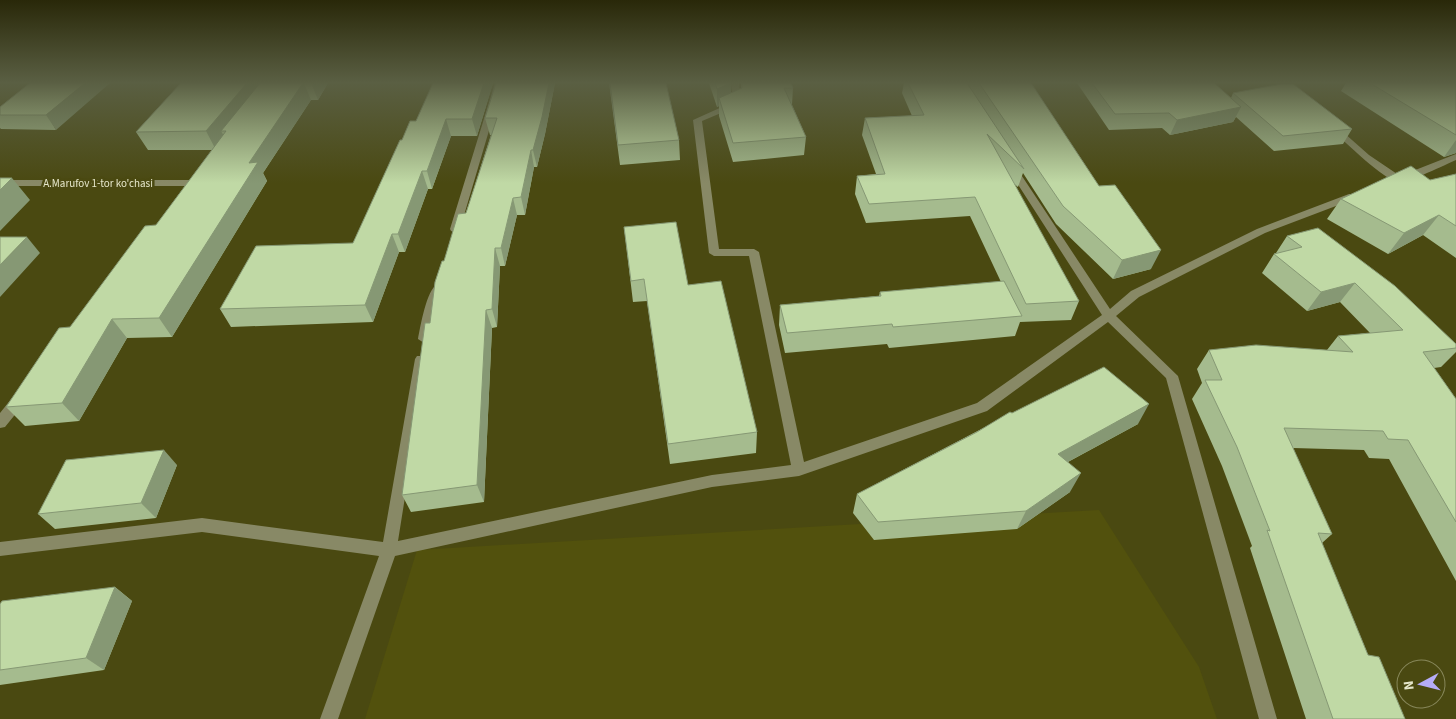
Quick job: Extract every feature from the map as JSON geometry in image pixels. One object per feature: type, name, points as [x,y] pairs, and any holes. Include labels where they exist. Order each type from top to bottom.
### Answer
[{"type":"street","points":[[451,244],[489,117]]},
{"type":"street","points":[[705,117],[697,120],[714,253],[754,252],[799,470]]},
{"type":"street","points":[[1327,121],[1394,181],[1456,157]]},
{"type":"street","points":[[1002,152],[1109,316],[1172,376],[1268,719]]},
{"type":"street","name":"A.Marufov 1-tor ko'chasi","points":[[0,183],[200,179],[184,198]]},
{"type":"street","points":[[0,549],[202,525],[389,550],[712,481],[799,470],[982,407],[1109,316],[1135,294],[1261,231],[1362,193]]},
{"type":"street","points":[[329,719],[389,550],[428,319],[439,281]]},
{"type":"street","points":[[0,422],[31,385]]},
{"type":"shaded area","points":[[1099,510],[1199,667],[1217,719],[365,719],[417,550]]},
{"type":"building","points":[[150,117],[218,117],[206,131],[136,132]]},
{"type":"building","points":[[233,117],[280,117],[249,163],[258,162],[159,318],[112,319],[62,403],[6,407],[59,328],[70,327],[145,226],[156,225],[226,131],[221,131]]},
{"type":"building","points":[[418,117],[473,117],[472,119],[446,119],[427,171],[422,171],[398,234],[392,234],[365,305],[220,309],[256,246],[353,243],[400,140],[402,140],[410,121],[416,121]]},
{"type":"building","points":[[542,117],[533,150],[531,150],[521,197],[513,198],[501,248],[495,248],[492,309],[486,310],[477,485],[402,495],[425,323],[430,323],[435,282],[442,261],[444,261],[458,214],[466,213],[497,118],[485,118]]},
{"type":"building","points":[[614,117],[674,117],[679,140],[618,145]]},
{"type":"building","points":[[725,117],[797,117],[806,137],[733,143]]},
{"type":"building","points":[[989,117],[1024,169],[987,134],[1079,301],[1026,304],[975,197],[869,204],[857,176],[885,174],[865,118]]},
{"type":"building","points":[[1002,117],[1053,117],[1099,186],[1115,185],[1161,250],[1122,260],[1063,206]]},
{"type":"building","points":[[1173,117],[1194,117],[1177,120]]},
{"type":"building","points":[[1260,117],[1336,117],[1352,129],[1283,136]]},
{"type":"building","points":[[1425,117],[1456,117],[1456,135]]},
{"type":"building","points":[[1411,166],[1430,180],[1456,174],[1456,226],[1439,215],[1404,233],[1341,199]]},
{"type":"building","points":[[0,178],[12,178],[0,190]]},
{"type":"building","points":[[676,222],[688,285],[721,281],[757,432],[668,444],[644,279],[631,281],[624,227]]},
{"type":"building","points":[[1318,228],[1395,286],[1456,344],[1456,348],[1423,352],[1456,399],[1456,522],[1408,440],[1388,439],[1383,431],[1284,428],[1332,534],[1318,533],[1368,655],[1379,657],[1396,698],[1396,709],[1401,709],[1405,719],[1333,719],[1267,530],[1270,531],[1237,447],[1205,380],[1222,380],[1209,350],[1256,345],[1353,352],[1338,336],[1403,330],[1355,283],[1321,292],[1274,254],[1302,247],[1287,236]]},
{"type":"building","points":[[0,237],[27,237],[0,265]]},
{"type":"building","points":[[1004,281],[1022,316],[893,327],[892,324],[787,333],[780,305],[881,296],[880,292]]},
{"type":"building","points":[[1104,367],[1149,404],[1058,454],[1081,473],[1026,511],[878,522],[857,494],[977,432],[1010,412],[1012,413]]},
{"type":"building","points":[[164,450],[141,503],[38,514],[66,460]]},
{"type":"building","points":[[115,587],[86,658],[0,670],[0,604],[2,601]]}]
